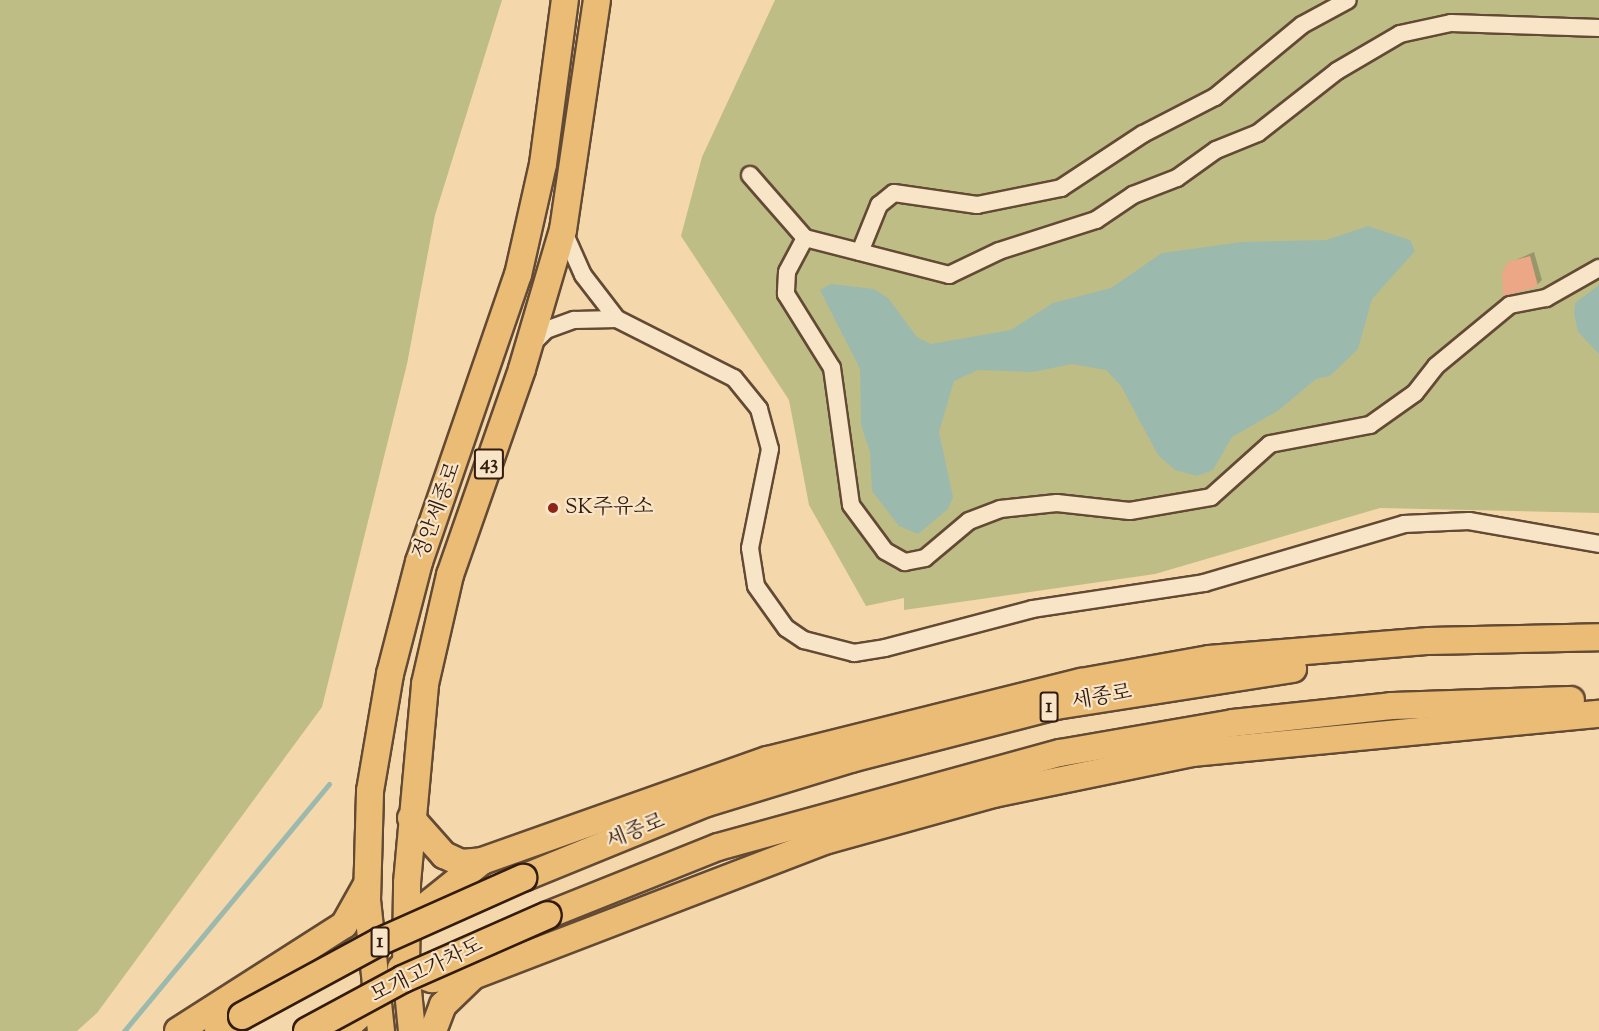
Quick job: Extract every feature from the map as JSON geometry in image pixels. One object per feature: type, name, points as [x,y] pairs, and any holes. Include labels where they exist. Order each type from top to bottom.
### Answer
[{"type":"highway","name":"정안세종로","points":[[412,1031],[388,961],[367,883],[370,791],[390,674],[419,562],[518,274],[543,164],[565,0]]},
{"type":"highway","name":"정안세종로","points":[[381,1031],[376,989],[388,961],[406,933],[411,818],[425,684],[450,575],[529,347],[563,230],[597,0]]},
{"type":"highway","points":[[411,818],[444,855],[461,863],[482,861],[768,760],[1080,682],[1209,659],[1429,641],[1599,637]]},
{"type":"highway","name":"세종로","points":[[523,878],[707,803],[1056,706],[1225,677],[1398,657],[1599,652]]},
{"type":"highway","name":"모개고가차도","points":[[307,1031],[404,979],[548,915],[718,847],[1060,753],[1233,723],[1391,706],[1599,699]]},
{"type":"highway","points":[[311,950],[388,961],[440,979],[473,976],[828,840],[994,794],[1192,753],[1599,714]]},
{"type":"highway","points":[[406,933],[427,905],[482,861]]},
{"type":"highway","name":"모개고가차도","points":[[218,1031],[379,942],[523,878]]},
{"type":"highway","points":[[178,1031],[311,950],[344,924],[367,883]]},
{"type":"highway","points":[[433,1031],[442,1005],[473,976]]},
{"type":"highway","points":[[342,1031],[361,1014],[376,989]]},
{"type":"lane","points":[[860,252],[879,206],[894,193],[977,205],[1061,188],[1143,134],[1215,97],[1302,25],[1348,0]]},
{"type":"lane","points":[[750,175],[805,238],[949,275],[999,251],[1096,220],[1216,150],[1258,133],[1373,47],[1422,27],[1599,28]]},
{"type":"lane","points":[[563,230],[583,275],[617,319],[734,378],[759,409],[770,449],[750,548],[756,586],[786,628],[804,640],[854,652],[1033,609],[1204,583],[1404,524],[1469,521],[1599,544]]},
{"type":"lane","points":[[805,238],[787,272],[786,294],[831,368],[851,505],[885,551],[905,562],[925,558],[969,521],[1000,509],[1057,503],[1130,511],[1211,497],[1270,444],[1370,425],[1414,393],[1436,366],[1510,305],[1546,298],[1599,268]]},
{"type":"lane","points":[[529,347],[546,330],[574,320],[617,319]]},
{"type":"shaded area","points":[[0,0],[502,0],[435,215],[407,364],[322,707],[97,1013],[77,1031],[0,1031]]},
{"type":"shaded area","points":[[775,0],[1599,0],[1599,513],[1380,508],[1155,574],[904,610],[904,598],[866,606],[809,505],[789,400],[681,236],[702,157]]},
{"type":"shaded area","points":[[1368,226],[1410,240],[1415,251],[1372,299],[1358,349],[1330,376],[1316,379],[1279,410],[1232,437],[1213,470],[1197,476],[1175,470],[1158,455],[1121,386],[1106,370],[1072,364],[1033,372],[978,370],[954,381],[939,432],[953,497],[948,509],[918,534],[899,526],[872,491],[870,452],[861,425],[860,369],[820,290],[831,284],[874,289],[888,298],[917,337],[931,344],[1011,330],[1053,303],[1111,288],[1162,253],[1242,242],[1326,240]]},
{"type":"shaded area","points":[[1599,285],[1599,354],[1578,332],[1574,313],[1575,303]]},
{"type":"building","points":[[1530,256],[1538,286],[1503,297],[1502,273],[1508,262]]},
{"type":"waterway","points":[[124,1031],[329,784]]},
{"type":"place","name":"SK주유소","points":[[553,508]]}]
